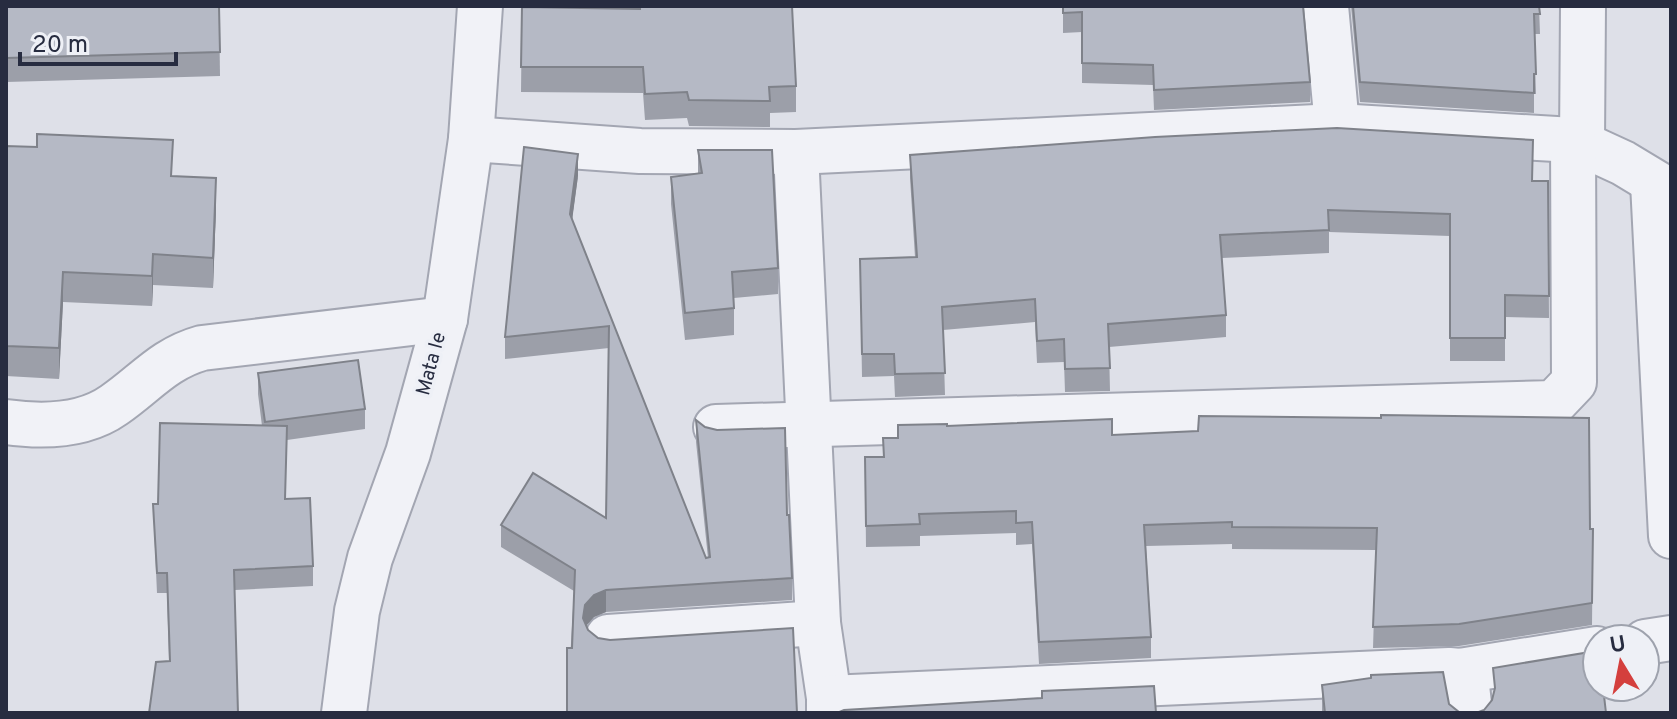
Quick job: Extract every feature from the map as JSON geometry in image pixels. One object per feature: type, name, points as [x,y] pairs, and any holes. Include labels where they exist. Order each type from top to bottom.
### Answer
[{"type":"street","points":[[1326,6],[1337,126]]},
{"type":"street","points":[[1583,6],[1615,161],[1671,536]]},
{"type":"street","name":"Mata Ie","points":[[344,713],[357,611],[370,558],[408,453],[445,319],[471,139],[471,7]]},
{"type":"street","points":[[471,139],[640,151],[796,152],[1337,126],[1615,161]]},
{"type":"street","points":[[796,152],[818,623],[829,706],[1460,671],[1581,652]]},
{"type":"street","points":[[716,427],[1554,403],[1574,382],[1615,161]]},
{"type":"street","points":[[6,422],[39,427],[77,421],[112,407],[180,355],[202,348],[445,319]]},
{"type":"street","points":[[608,637],[818,623]]},
{"type":"street","points":[[1460,671],[1466,677],[1470,713]]},
{"type":"building","points":[[6,6],[219,6],[220,52],[6,58]]},
{"type":"building","points":[[640,6],[792,6],[796,86],[769,87],[770,101],[689,100],[687,92],[645,94],[643,67],[521,67],[522,7],[640,9]]},
{"type":"building","points":[[1063,6],[1303,6],[1310,82],[1154,90],[1153,65],[1082,63],[1082,12],[1063,13]]},
{"type":"building","points":[[1353,6],[1539,6],[1540,14],[1534,14],[1534,93],[1360,82]]},
{"type":"building","points":[[1337,128],[1533,140],[1532,181],[1548,181],[1549,296],[1505,295],[1505,338],[1450,338],[1450,214],[1328,210],[1329,230],[1220,235],[1226,315],[1108,324],[1110,368],[1065,369],[1064,339],[1037,341],[1035,299],[942,307],[945,373],[895,374],[894,354],[862,354],[860,259],[917,257],[910,155],[1155,137]]},
{"type":"building","points":[[37,134],[173,140],[171,176],[216,178],[213,258],[153,254],[152,276],[63,272],[59,348],[6,346],[6,146],[37,147]]},
{"type":"building","points":[[524,147],[578,154],[570,214],[706,558],[710,557],[696,420],[705,427],[717,430],[785,428],[792,578],[606,590],[594,595],[585,605],[583,618],[588,630],[598,638],[610,640],[793,628],[797,713],[567,713],[567,648],[572,648],[575,570],[501,525],[533,473],[606,518],[609,326],[505,337]]},
{"type":"building","points":[[698,150],[772,150],[778,268],[732,272],[734,308],[685,313],[671,177],[702,173]]},
{"type":"building","points":[[358,360],[365,409],[265,422],[258,373]]},
{"type":"building","points":[[1381,415],[1589,418],[1592,603],[1459,624],[1373,627],[1377,528],[1232,527],[1232,522],[1144,525],[1151,637],[1039,642],[1032,522],[1016,523],[1016,511],[919,514],[920,524],[866,526],[865,457],[884,457],[883,438],[898,438],[898,425],[1112,419],[1112,435],[1198,431],[1199,416],[1381,418]]},
{"type":"building","points":[[160,423],[287,426],[285,499],[310,498],[313,566],[234,570],[238,713],[149,713],[156,662],[170,661],[167,573],[157,573],[153,504],[158,504]]},
{"type":"building","points":[[1581,653],[1581,703],[1605,703],[1606,713],[1476,713],[1484,710],[1492,700],[1495,688],[1493,668]]},
{"type":"building","points":[[1443,672],[1449,704],[1464,713],[1325,713],[1322,685],[1371,678],[1371,675]]},
{"type":"building","points":[[1154,686],[1156,713],[837,713],[844,710],[1042,698],[1042,691]]}]
